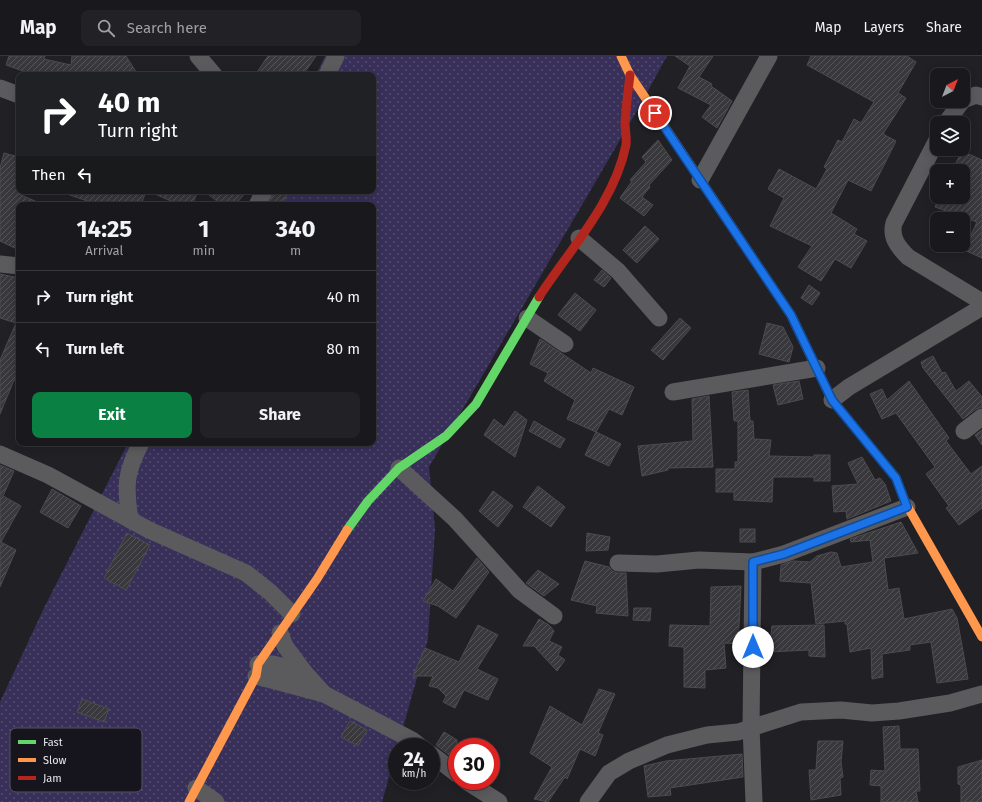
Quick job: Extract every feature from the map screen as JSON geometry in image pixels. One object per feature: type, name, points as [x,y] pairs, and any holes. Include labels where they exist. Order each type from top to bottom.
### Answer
[{"type":"street","points":[[198,56],[211,72]]},
{"type":"street","points":[[328,72],[336,56]]},
{"type":"street","points":[[621,56],[630,75],[791,315],[832,400],[896,478],[907,507],[982,637]]},
{"type":"street","points":[[700,180],[769,56]]},
{"type":"street","points":[[216,802],[193,795],[257,670],[292,614],[318,580],[354,519],[368,501],[399,468],[446,436],[476,404],[527,318],[579,238],[595,218],[622,158],[626,143],[625,125],[630,75]]},
{"type":"street","points":[[0,88],[16,94]]},
{"type":"street","points":[[970,98],[976,95],[982,97]]},
{"type":"street","points":[[951,116],[958,108]]},
{"type":"street","points":[[930,154],[894,223],[892,230],[893,237],[900,249],[908,257],[982,302]]},
{"type":"street","points":[[579,238],[618,271],[659,318]]},
{"type":"street","points":[[0,264],[16,266]]},
{"type":"street","points":[[832,400],[849,387],[982,307]]},
{"type":"street","points":[[527,318],[564,344]]},
{"type":"street","points":[[673,392],[817,368]]},
{"type":"street","points":[[964,431],[982,417]]},
{"type":"street","points":[[130,520],[126,496],[127,478],[132,460],[139,446]]},
{"type":"street","points":[[0,454],[48,475],[130,520],[246,573],[270,592],[292,614]]},
{"type":"street","points":[[399,468],[455,519],[520,591],[554,616]]},
{"type":"street","points":[[618,563],[657,564],[699,560],[753,562],[791,551],[907,507]]},
{"type":"street","points":[[753,562],[751,727],[754,802]]},
{"type":"street","points":[[280,633],[285,646],[305,673],[324,694]]},
{"type":"street","points":[[257,670],[273,664],[305,673]]},
{"type":"street","points":[[257,670],[324,694],[408,738]]},
{"type":"street","points":[[588,802],[609,773],[629,761],[667,745],[707,735],[738,732],[801,712],[841,710],[872,713],[950,703],[982,694]]},
{"type":"street","points":[[440,761],[448,767]]},
{"type":"street","points":[[480,790],[499,802]]},
{"type":"shaded area","points":[[325,56],[667,56],[638,109],[429,467],[435,529],[428,639],[400,738],[388,738],[388,781],[382,802],[0,802],[0,702],[44,608],[126,446],[376,446],[376,202],[252,202],[256,194],[376,194],[376,72],[317,72]]},
{"type":"building","points":[[9,56],[45,56],[44,59],[71,65],[72,56],[126,56],[136,72],[26,72],[6,65]]},
{"type":"building","points":[[268,56],[316,56],[305,72],[257,72]]},
{"type":"building","points":[[675,56],[713,56],[699,77],[712,84],[711,86],[732,101],[717,128],[702,117],[711,105],[678,88],[690,66]]},
{"type":"building","points":[[811,56],[907,56],[916,62],[898,93],[906,98],[883,134],[896,141],[871,191],[848,180],[831,213],[857,229],[854,234],[867,241],[851,268],[835,259],[821,281],[798,267],[812,246],[770,226],[784,198],[768,189],[779,169],[816,189],[827,169],[824,167],[838,140],[842,142],[854,119],[861,123],[874,102],[807,65]]},
{"type":"building","points":[[658,140],[672,160],[649,185],[650,187],[642,197],[653,205],[644,216],[620,198],[632,181],[630,180],[646,162],[642,157]]},
{"type":"building","points":[[4,153],[16,156],[16,194],[37,202],[16,202],[16,249],[0,241],[0,168]]},
{"type":"building","points":[[970,155],[982,160],[982,258],[968,252],[970,252],[970,237],[977,222],[970,220],[970,212],[949,212],[935,207],[936,204],[970,204],[970,164],[956,164],[960,156],[970,156]]},
{"type":"building","points":[[67,194],[145,194],[142,202],[90,202]]},
{"type":"building","points":[[155,194],[197,194],[193,202],[173,202]]},
{"type":"building","points":[[208,194],[244,194],[238,202],[218,202]]},
{"type":"building","points":[[273,194],[287,194],[283,202],[269,202]]},
{"type":"building","points":[[645,226],[659,239],[637,263],[623,250]]},
{"type":"building","points":[[602,270],[611,278],[604,287],[594,280]]},
{"type":"building","points":[[0,274],[16,277],[16,323],[0,318]]},
{"type":"building","points":[[809,285],[820,293],[812,305],[801,298]]},
{"type":"building","points":[[575,293],[596,310],[580,331],[558,315]]},
{"type":"building","points":[[680,318],[691,328],[663,360],[651,350]]},
{"type":"building","points":[[16,323],[16,381],[14,380],[0,414],[0,360]]},
{"type":"building","points":[[767,323],[783,327],[793,347],[789,362],[759,354]]},
{"type":"building","points":[[540,339],[591,373],[593,368],[634,387],[622,415],[609,409],[596,432],[567,419],[575,400],[544,381],[548,373],[530,364]]},
{"type":"building","points":[[933,356],[942,373],[945,372],[956,391],[969,381],[982,397],[982,407],[976,409],[963,419],[923,368],[921,362]]},
{"type":"building","points":[[799,381],[803,399],[778,405],[773,385]]},
{"type":"building","points":[[909,381],[949,438],[946,441],[971,474],[982,466],[982,508],[959,525],[946,508],[949,506],[926,474],[935,467],[896,413],[882,419],[870,394],[882,389],[887,400]]},
{"type":"building","points":[[748,390],[750,421],[753,421],[754,439],[771,440],[769,456],[814,457],[814,455],[830,455],[830,481],[814,481],[814,477],[773,477],[772,502],[734,500],[734,492],[716,492],[716,469],[735,469],[735,462],[738,462],[738,421],[734,421],[732,392]]},
{"type":"building","points":[[709,396],[713,467],[668,468],[668,470],[642,476],[638,446],[693,441],[692,399]]},
{"type":"building","points":[[515,411],[527,420],[515,457],[484,435],[494,419],[504,427]]},
{"type":"building","points":[[534,421],[565,439],[560,448],[529,431]]},
{"type":"building","points":[[982,430],[982,445],[975,435]]},
{"type":"building","points":[[596,432],[621,444],[609,466],[585,455]]},
{"type":"building","points":[[862,457],[875,480],[880,478],[885,484],[891,501],[847,519],[846,511],[834,512],[832,486],[858,484],[848,463]]},
{"type":"building","points":[[0,465],[14,471],[3,496],[21,506],[1,542],[16,550],[0,587]]},
{"type":"building","points":[[538,486],[565,507],[551,527],[523,507]]},
{"type":"building","points":[[52,489],[81,506],[68,528],[40,512]]},
{"type":"building","points":[[493,491],[513,506],[498,527],[479,511]]},
{"type":"building","points":[[901,522],[918,553],[884,558],[888,590],[899,588],[904,619],[952,609],[957,618],[968,679],[937,683],[931,642],[910,645],[910,650],[882,654],[883,677],[872,679],[871,648],[850,652],[847,624],[845,624],[845,621],[816,624],[811,583],[780,581],[781,565],[793,561],[810,562],[817,556],[831,552],[837,553],[841,567],[873,562],[870,540],[851,542],[850,539]]},
{"type":"building","points":[[740,529],[755,529],[755,542],[740,542]]},
{"type":"building","points":[[127,533],[150,545],[126,590],[104,578]]},
{"type":"building","points":[[587,533],[610,537],[608,550],[586,551]]},
{"type":"building","points":[[477,558],[489,572],[456,618],[438,606],[423,601],[436,579],[453,591]]},
{"type":"building","points":[[585,561],[609,567],[612,571],[617,573],[626,573],[628,616],[596,613],[597,606],[571,600]]},
{"type":"building","points":[[538,570],[559,584],[544,596],[526,583]]},
{"type":"building","points":[[741,586],[738,644],[724,643],[726,668],[705,670],[705,688],[684,687],[684,647],[669,646],[670,625],[710,626],[711,587]]},
{"type":"building","points":[[634,608],[651,608],[650,621],[633,620]]},
{"type":"building","points":[[539,619],[549,625],[554,631],[549,641],[562,647],[558,655],[565,660],[557,671],[534,646],[523,646]]},
{"type":"building","points":[[478,625],[498,635],[477,669],[498,679],[488,700],[464,690],[455,708],[443,702],[446,696],[438,688],[429,686],[433,676],[413,676],[425,648],[459,662]]},
{"type":"building","points":[[824,625],[825,657],[809,656],[809,650],[769,652],[772,626]]},
{"type":"building","points":[[599,689],[615,694],[598,733],[603,735],[595,756],[580,749],[567,779],[565,777],[548,802],[534,799],[552,767],[530,753],[550,706],[582,725]]},
{"type":"building","points":[[82,699],[109,709],[104,722],[77,712]]},
{"type":"building","points":[[350,721],[367,730],[358,746],[341,737]]},
{"type":"building","points":[[899,726],[900,749],[918,749],[920,791],[916,791],[918,802],[881,802],[881,786],[870,785],[871,770],[885,771],[883,727]]},
{"type":"building","points":[[444,732],[454,738],[448,738],[448,754],[440,748],[440,738]]},
{"type":"building","points":[[818,741],[843,741],[841,762],[843,777],[840,778],[841,795],[811,800],[809,770],[816,770]]},
{"type":"building","points":[[742,754],[743,777],[670,788],[671,795],[648,797],[644,766],[666,761]]},
{"type":"building","points":[[982,760],[982,802],[961,802],[961,785],[958,784],[958,767]]},
{"type":"traffic: fast","points":[[347,530],[368,501],[399,468],[446,436],[476,404],[539,297]]},
{"type":"traffic: fast","points":[[801,336],[832,400],[896,478],[905,502]]},
{"type":"traffic: slow","points":[[621,56],[630,75],[791,315],[801,336]]},
{"type":"traffic: slow","points":[[905,502],[982,637]]},
{"type":"traffic: slow","points":[[189,802],[256,676],[258,664],[317,579],[347,530]]},
{"type":"traffic: jam","points":[[539,297],[590,225],[612,186],[626,145],[626,105],[630,75]]},
{"type":"route","points":[[655,113],[791,315],[832,400],[896,478],[907,507],[784,554],[753,562],[753,647]]}]
